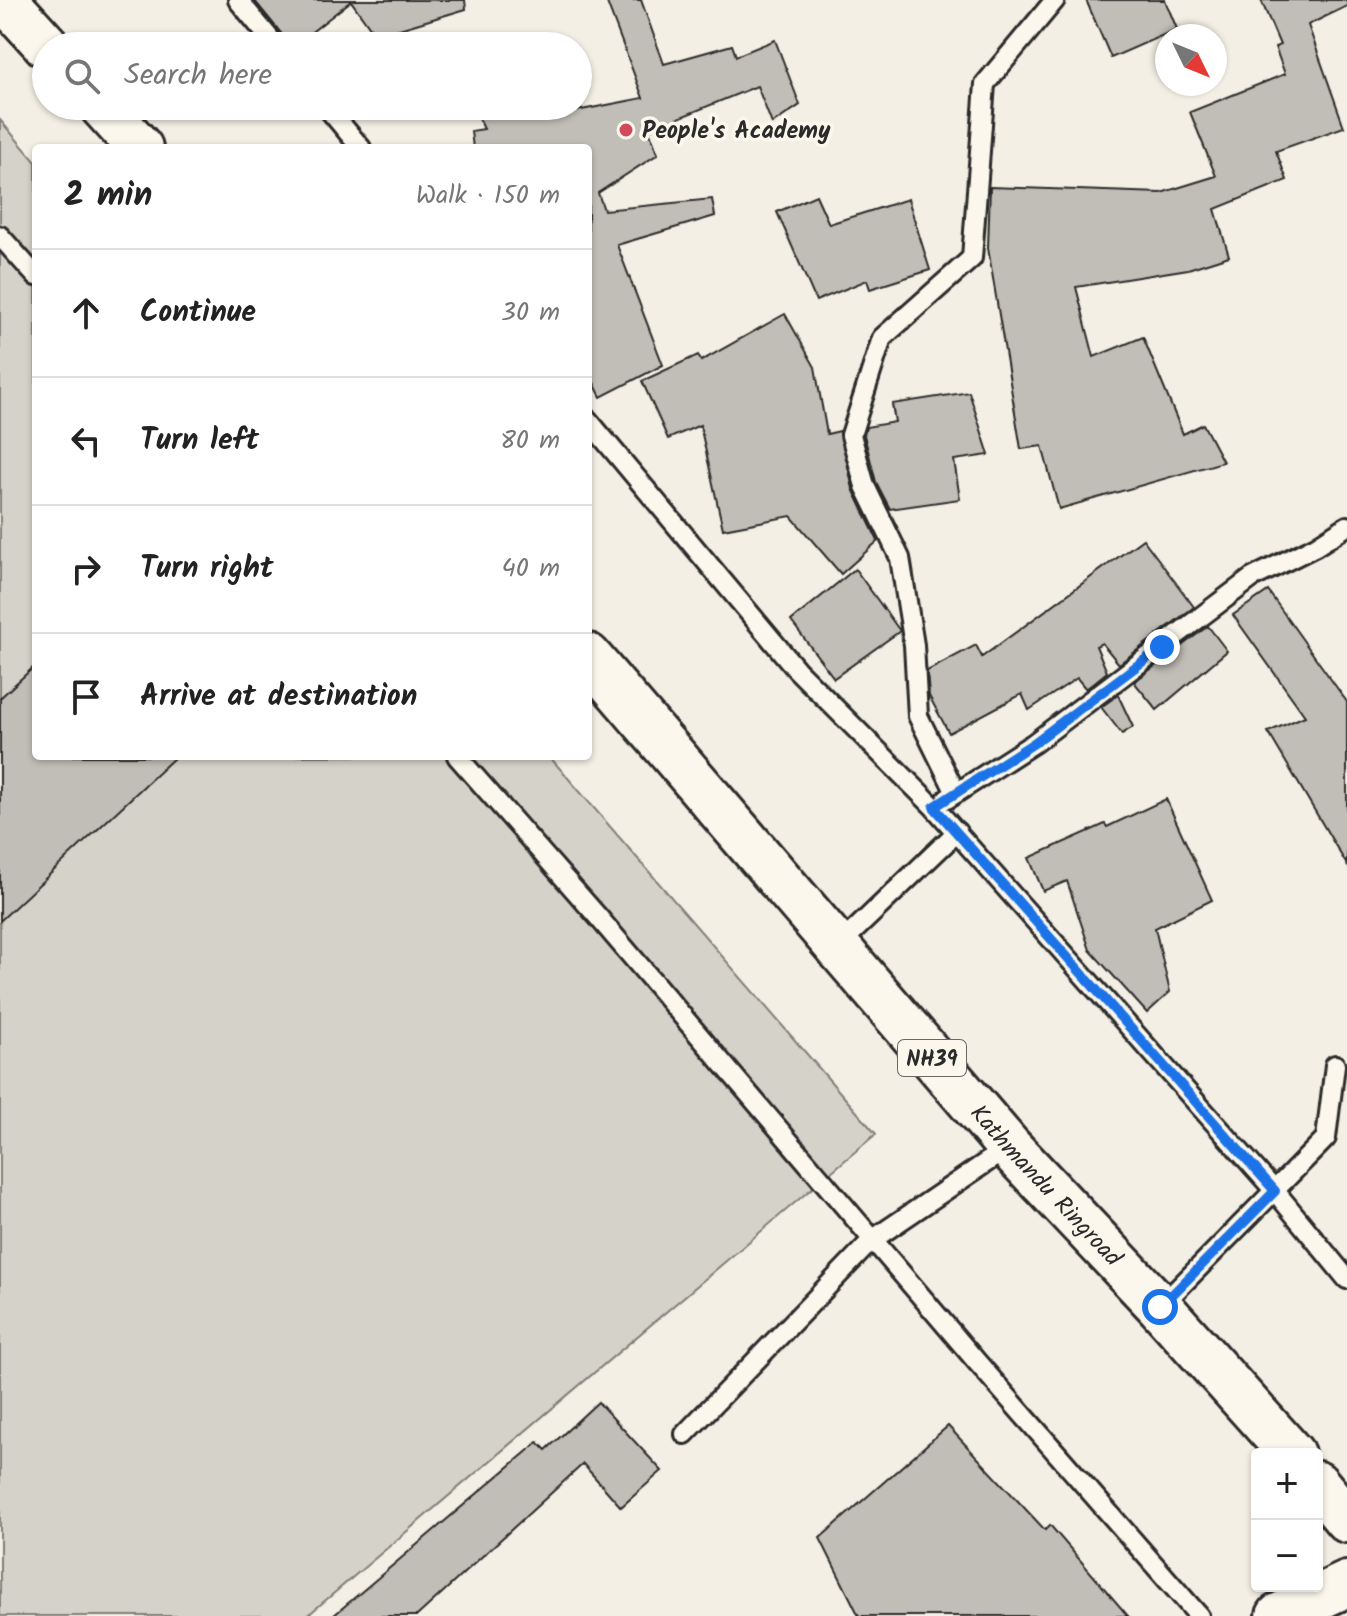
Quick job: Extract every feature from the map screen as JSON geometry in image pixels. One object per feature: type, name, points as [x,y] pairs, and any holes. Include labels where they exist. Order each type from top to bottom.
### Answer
[{"type":"main road","points":[[5,0],[34,32]]},
{"type":"main road","points":[[115,120],[136,144]]},
{"type":"main road","name":"Kathmandu Ringroad","points":[[592,661],[1009,1147],[1287,1448]]},
{"type":"main road","points":[[1323,1491],[1347,1520]]},
{"type":"main road","points":[[1279,1616],[1347,1584]]},
{"type":"lane","points":[[238,0],[264,32]]},
{"type":"lane","points":[[956,793],[918,716],[914,645],[900,558],[865,486],[851,435],[882,338],[972,258],[985,84],[1055,0]]},
{"type":"lane","points":[[338,120],[358,144]]},
{"type":"lane","points":[[0,236],[32,272]]},
{"type":"lane","points":[[592,425],[797,670],[957,832],[1275,1191],[1347,1279]]},
{"type":"lane","points":[[934,807],[1034,743],[1252,578],[1316,546],[1347,526]]},
{"type":"lane","points":[[461,760],[1199,1616]]},
{"type":"lane","points":[[837,947],[957,832]]},
{"type":"lane","points":[[1160,1307],[1326,1138],[1335,1065]]},
{"type":"lane","points":[[685,1434],[872,1240],[1009,1147]]},
{"type":"shaded area","points":[[0,120],[32,157],[32,760],[552,760],[876,1134],[307,1616],[0,1616]]},
{"type":"building","points":[[254,0],[465,0],[466,9],[389,32],[373,32],[351,1],[312,32],[280,32]]},
{"type":"building","points":[[606,0],[641,0],[664,64],[732,45],[736,56],[775,40],[800,105],[772,124],[757,86],[649,130],[658,154],[598,193],[604,210],[712,199],[715,216],[617,245],[663,365],[601,397],[592,379],[592,144],[473,144],[471,131],[484,129],[480,120],[592,120],[592,108],[643,98]]},
{"type":"building","points":[[1086,0],[1165,0],[1175,24],[1155,24],[1155,39],[1111,58]]},
{"type":"building","points":[[1261,0],[1347,0],[1347,6],[1308,25],[1344,127],[1276,151],[1287,180],[1215,209],[1229,256],[1188,269],[1076,287],[1094,357],[1143,337],[1183,434],[1203,424],[1223,462],[1059,509],[1042,446],[1021,449],[988,248],[990,187],[1161,193],[1216,176],[1190,112],[1285,74],[1275,47],[1280,45]]},
{"type":"building","points":[[816,195],[829,224],[908,199],[930,270],[870,289],[867,280],[816,301],[777,212]]},
{"type":"building","points":[[785,314],[815,367],[827,434],[840,431],[853,489],[878,541],[841,574],[791,516],[723,529],[700,425],[668,439],[642,381],[698,355],[701,361]]},
{"type":"building","points":[[969,392],[989,455],[954,460],[960,499],[890,509],[876,482],[864,435],[866,427],[895,422],[892,404]]},
{"type":"building","points":[[1143,539],[1194,607],[1119,664],[1102,643],[1096,646],[1107,672],[1086,689],[1077,678],[1029,710],[1022,694],[949,733],[929,696],[927,671],[976,645],[982,657]]},
{"type":"building","points":[[855,569],[900,631],[834,678],[791,621]]},
{"type":"building","points":[[1268,591],[1347,702],[1347,865],[1268,732],[1305,716],[1233,615]]},
{"type":"building","points":[[1208,626],[1227,651],[1157,710],[1134,682]]},
{"type":"building","points":[[32,669],[32,760],[172,760],[0,921],[0,698]]},
{"type":"building","points":[[1118,695],[1133,727],[1122,734],[1101,707]]},
{"type":"building","points":[[1166,799],[1212,900],[1155,928],[1170,992],[1147,1013],[1090,950],[1067,881],[1043,891],[1029,858]]},
{"type":"building","points":[[598,1402],[662,1471],[621,1507],[583,1464],[417,1616],[333,1616],[538,1442],[546,1450]]},
{"type":"building","points":[[948,1426],[1045,1530],[1050,1525],[1128,1616],[859,1616],[820,1538]]},
{"type":"place","name":"People's Academy","points":[[626,130]]},
{"type":"route","points":[[1160,1307],[1275,1191],[934,807],[1034,743],[1162,647]]}]
